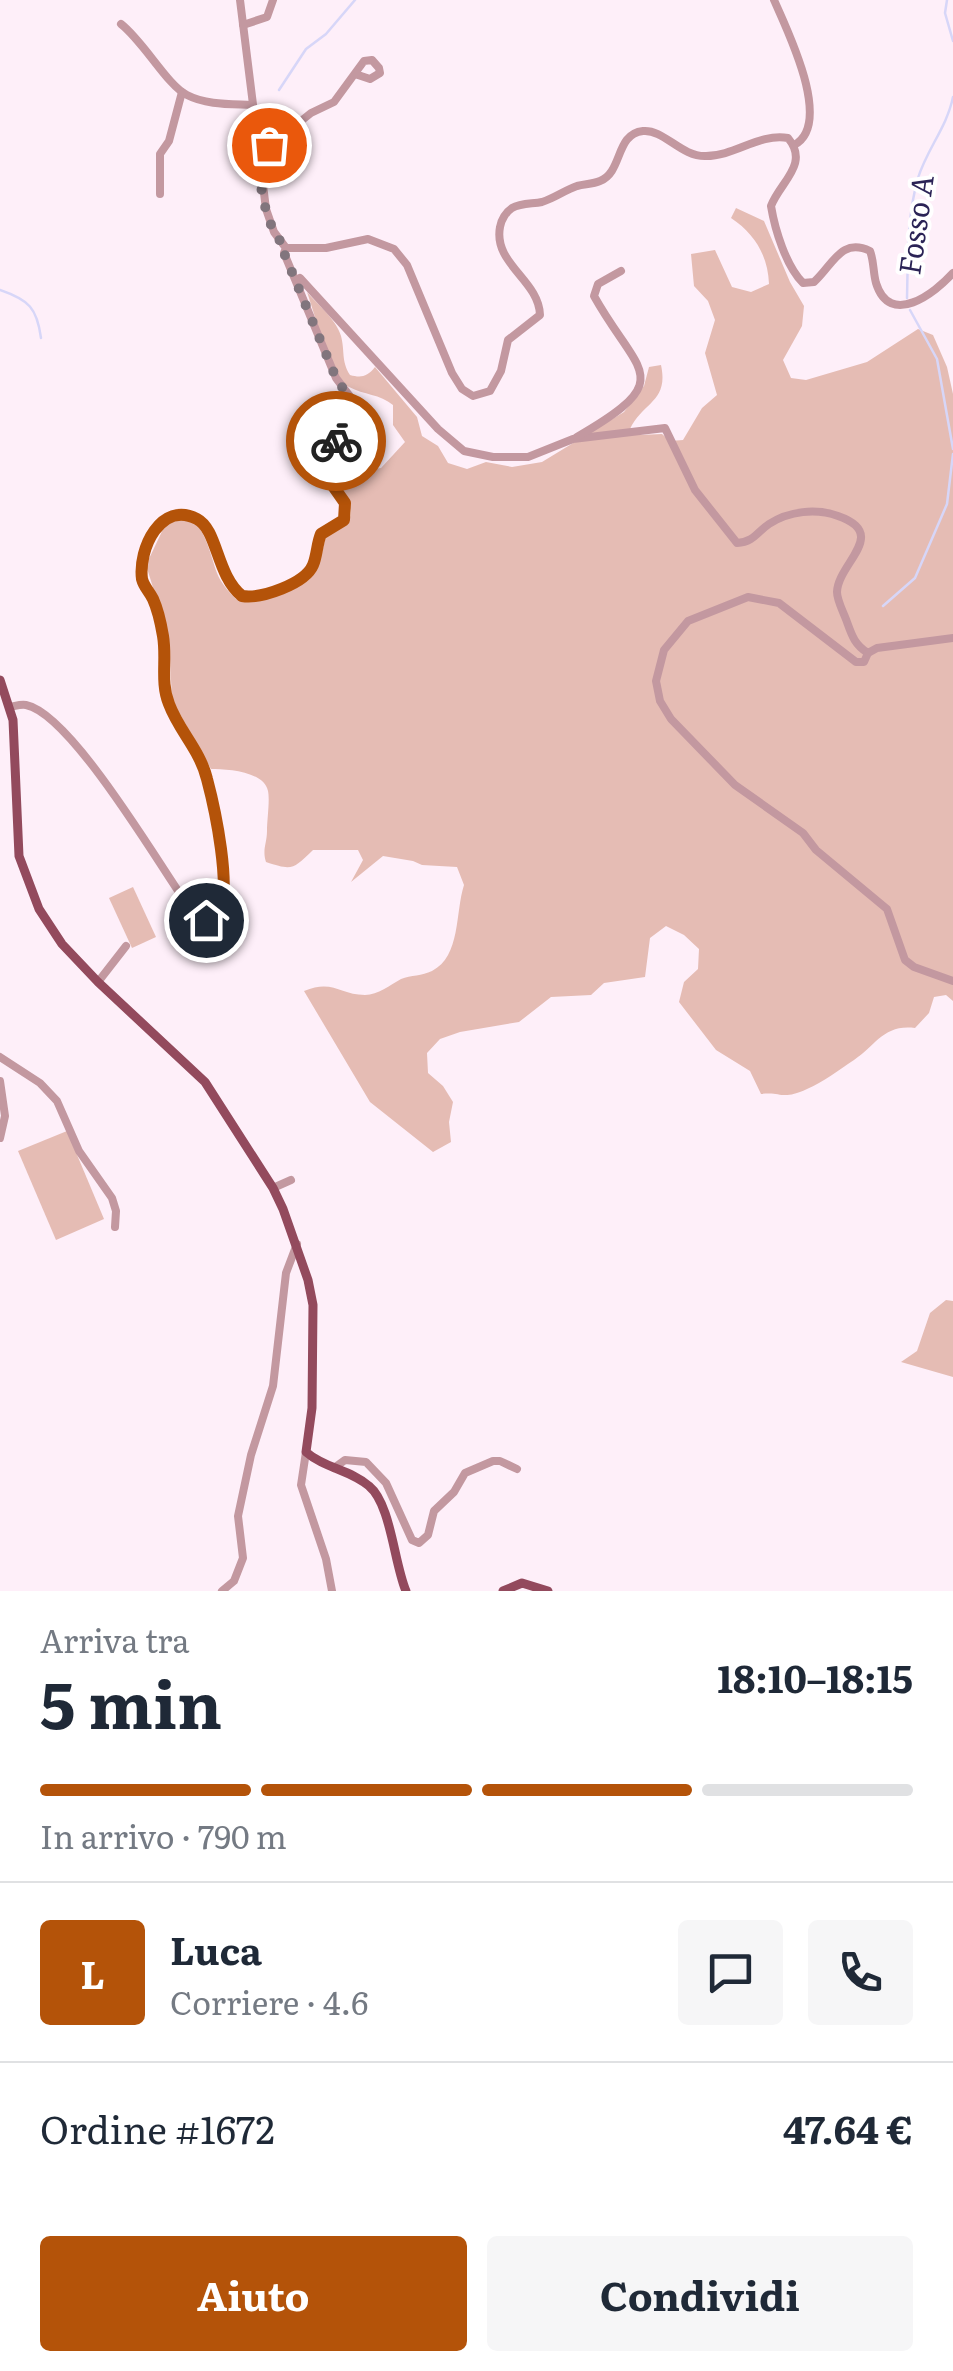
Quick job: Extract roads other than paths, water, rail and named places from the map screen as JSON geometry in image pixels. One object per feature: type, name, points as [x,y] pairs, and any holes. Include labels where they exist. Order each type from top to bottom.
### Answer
[{"type":"main road","points":[[0,680],[10,707],[19,856],[39,909],[62,944],[98,982],[205,1082],[274,1188],[297,1244],[313,1305],[312,1408],[306,1452],[368,1484],[379,1499],[406,1591]]},
{"type":"main road","points":[[503,1591],[522,1583],[548,1591]]},
{"type":"street","points":[[240,0],[266,209],[274,232],[286,248]]},
{"type":"street","points":[[243,24],[267,16],[273,0]]},
{"type":"street","points":[[774,0],[798,53],[810,104],[808,132],[794,145]]},
{"type":"street","points":[[121,24],[147,48],[182,92],[208,102],[251,105]]},
{"type":"street","points":[[256,150],[334,102],[355,74]]},
{"type":"street","points":[[160,194],[160,154],[169,141],[182,92]]},
{"type":"street","points":[[286,248],[326,248],[368,240],[394,249],[407,265],[452,373],[467,394],[482,396],[495,384],[508,340],[540,315],[536,294],[509,262],[500,244],[499,228],[510,210],[602,180],[624,143],[642,131],[654,132],[698,156],[718,155],[772,137],[788,138],[794,145],[796,165],[771,206],[778,233],[799,280],[814,282],[842,250],[856,246],[870,251],[876,285],[895,304],[920,300],[953,272]]},
{"type":"street","points":[[10,707],[27,705],[35,709],[71,738],[187,904],[206,920],[219,915],[225,895],[209,788],[198,755],[167,702],[164,638],[153,600],[142,583],[142,567],[158,524],[166,518],[188,515],[204,523],[210,532],[222,569],[236,590],[242,596],[257,596],[305,575],[314,563],[321,534],[344,520],[345,503],[319,466],[319,456],[322,450],[356,431],[360,414],[336,378],[284,253],[286,248]]},
{"type":"street","points":[[294,272],[458,447],[478,454],[514,458],[528,457],[573,439],[626,405],[639,390],[640,366],[594,296],[598,284],[621,271]]},
{"type":"street","points":[[573,439],[666,428],[695,490],[737,543],[748,542],[770,523],[805,511],[832,513],[849,520],[861,536],[860,549],[840,578],[837,594],[852,637],[868,654]]},
{"type":"street","points":[[953,638],[877,648],[864,662],[856,662],[779,603],[748,596],[688,621],[664,650],[656,681],[660,700],[671,719],[735,785],[804,833],[816,850],[887,909],[905,960],[953,981]]},
{"type":"street","points":[[98,982],[126,946]]},
{"type":"street","points":[[0,1056],[40,1083],[57,1101],[79,1151],[112,1198],[115,1227]]},
{"type":"street","points":[[0,1081],[5,1116],[0,1138]]},
{"type":"street","points":[[274,1188],[291,1180]]},
{"type":"street","points":[[222,1591],[234,1582],[243,1558],[238,1516],[251,1456],[273,1386],[286,1273],[297,1244]]},
{"type":"street","points":[[306,1452],[301,1485],[326,1559],[332,1591]]},
{"type":"street","points":[[334,1468],[344,1460],[366,1462],[386,1484],[412,1540],[419,1543],[428,1534],[434,1511],[454,1492],[465,1473],[500,1461],[517,1469]]},
{"type":"waterway","points":[[279,90],[306,49],[326,34],[355,0]]},
{"type":"waterway","name":"Fosso A","points":[[947,0],[945,13],[953,41]]},
{"type":"waterway","name":"Fosso A","points":[[907,298],[914,192],[953,97]]},
{"type":"waterway","points":[[0,290],[30,306],[41,338]]},
{"type":"waterway","name":"Fosso A","points":[[910,310],[937,359],[953,449]]},
{"type":"waterway","name":"Fosso A","points":[[883,606],[915,578],[947,504],[953,454]]}]
